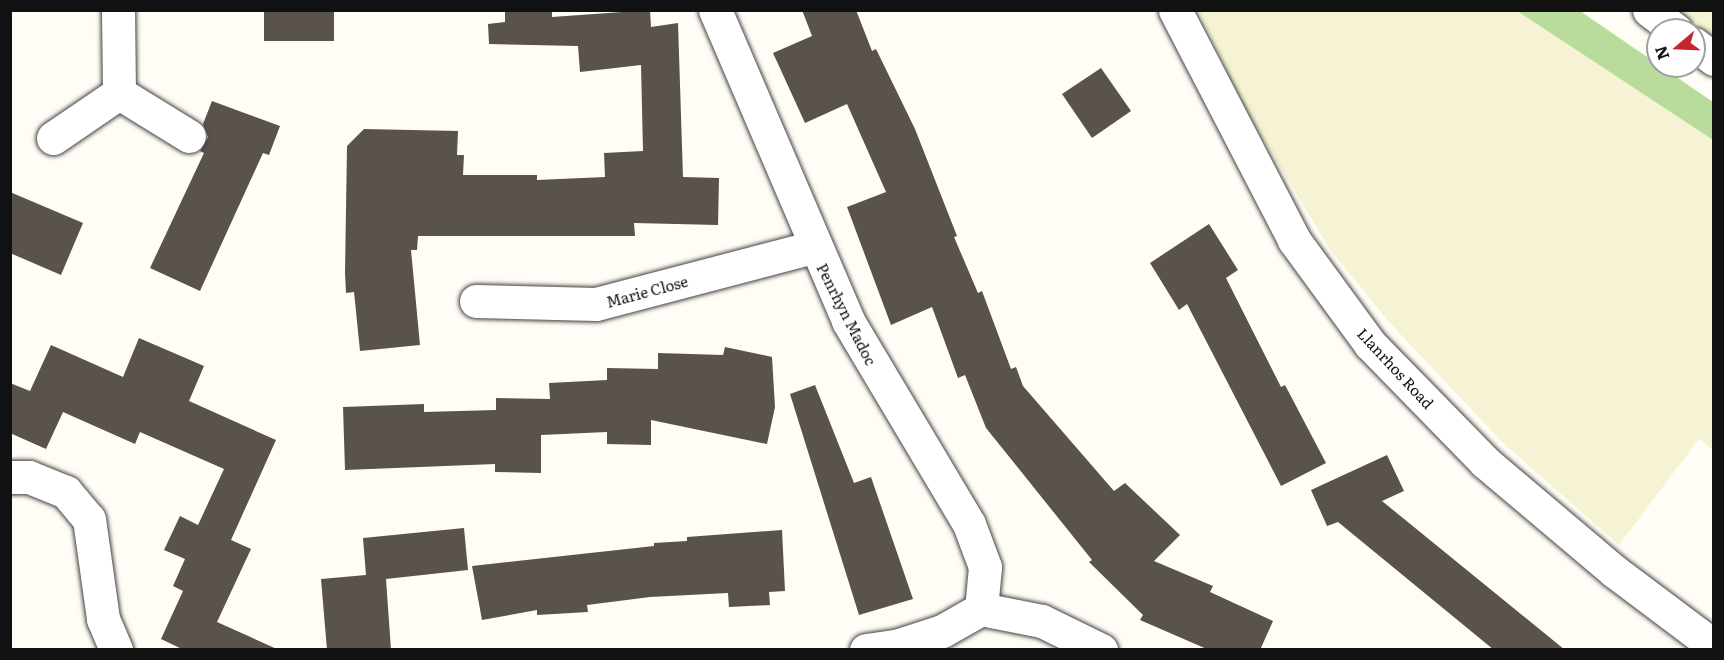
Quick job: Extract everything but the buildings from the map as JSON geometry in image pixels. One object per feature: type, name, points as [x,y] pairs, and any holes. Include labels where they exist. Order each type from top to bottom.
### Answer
[{"type":"street","points":[[118,10],[119,93]]},
{"type":"street","name":"Penrhyn Madoc","points":[[715,10],[814,247],[858,339],[969,524],[985,567],[981,609]]},
{"type":"street","name":"Llanrhos Road","points":[[1175,10],[1294,240],[1370,344],[1485,462],[1614,571],[1713,646]]},
{"type":"street","points":[[119,93],[189,136]]},
{"type":"street","points":[[53,138],[119,93]]},
{"type":"street","name":"Marie Close","points":[[476,301],[596,304],[814,247]]},
{"type":"street","points":[[10,477],[29,477],[66,492],[89,519],[103,619],[116,650]]},
{"type":"street","points":[[866,650],[896,646],[942,631],[981,609],[1042,621],[1101,650]]},
{"type":"shaded area","points":[[1199,11],[1517,11],[1713,140],[1713,450],[1699,439],[1619,545],[1504,444],[1389,322],[1331,251],[1245,109]]},
{"type":"shaded area","points":[[1649,11],[1713,11],[1713,59],[1706,54],[1706,18],[1658,18]]},
{"type":"green space","points":[[1517,11],[1580,11],[1646,56],[1646,78],[1678,78],[1713,102],[1713,140]]}]
